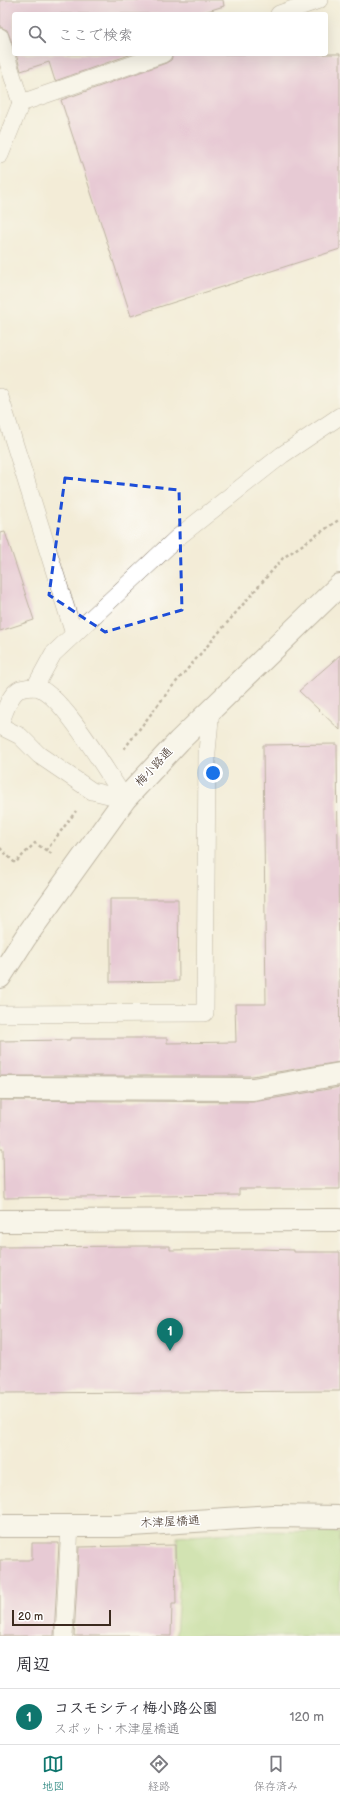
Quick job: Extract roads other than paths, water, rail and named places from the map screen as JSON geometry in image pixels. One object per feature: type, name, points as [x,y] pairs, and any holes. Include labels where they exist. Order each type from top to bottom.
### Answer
[{"type":"street","name":"梅小路通","points":[[0,976],[25,938],[124,799],[179,740],[340,585]]},
{"type":"street","points":[[0,1088],[253,1089],[340,1074]]},
{"type":"street","points":[[0,1221],[340,1220]]},
{"type":"street","name":"木津屋橋通","points":[[0,1526],[117,1526],[273,1516],[340,1517]]},
{"type":"lane","points":[[284,12],[319,0]]},
{"type":"lane","points":[[0,37],[21,103],[0,155]]},
{"type":"lane","points":[[21,103],[157,56]]},
{"type":"lane","points":[[0,397],[74,634]]},
{"type":"lane","points":[[35,687],[53,654],[177,538],[282,455],[340,416]]},
{"type":"lane","points":[[0,723],[11,697],[20,689],[35,687],[49,695],[61,706],[124,799]]},
{"type":"lane","points":[[0,1014],[205,1013],[207,752],[211,709]]},
{"type":"lane","points":[[0,726],[20,736],[38,755],[92,791],[124,799]]},
{"type":"lane","points":[[64,1636],[70,1526]]},
{"type":"place","name":"コスモシティ梅小路公園","points":[[170,1351]]}]
